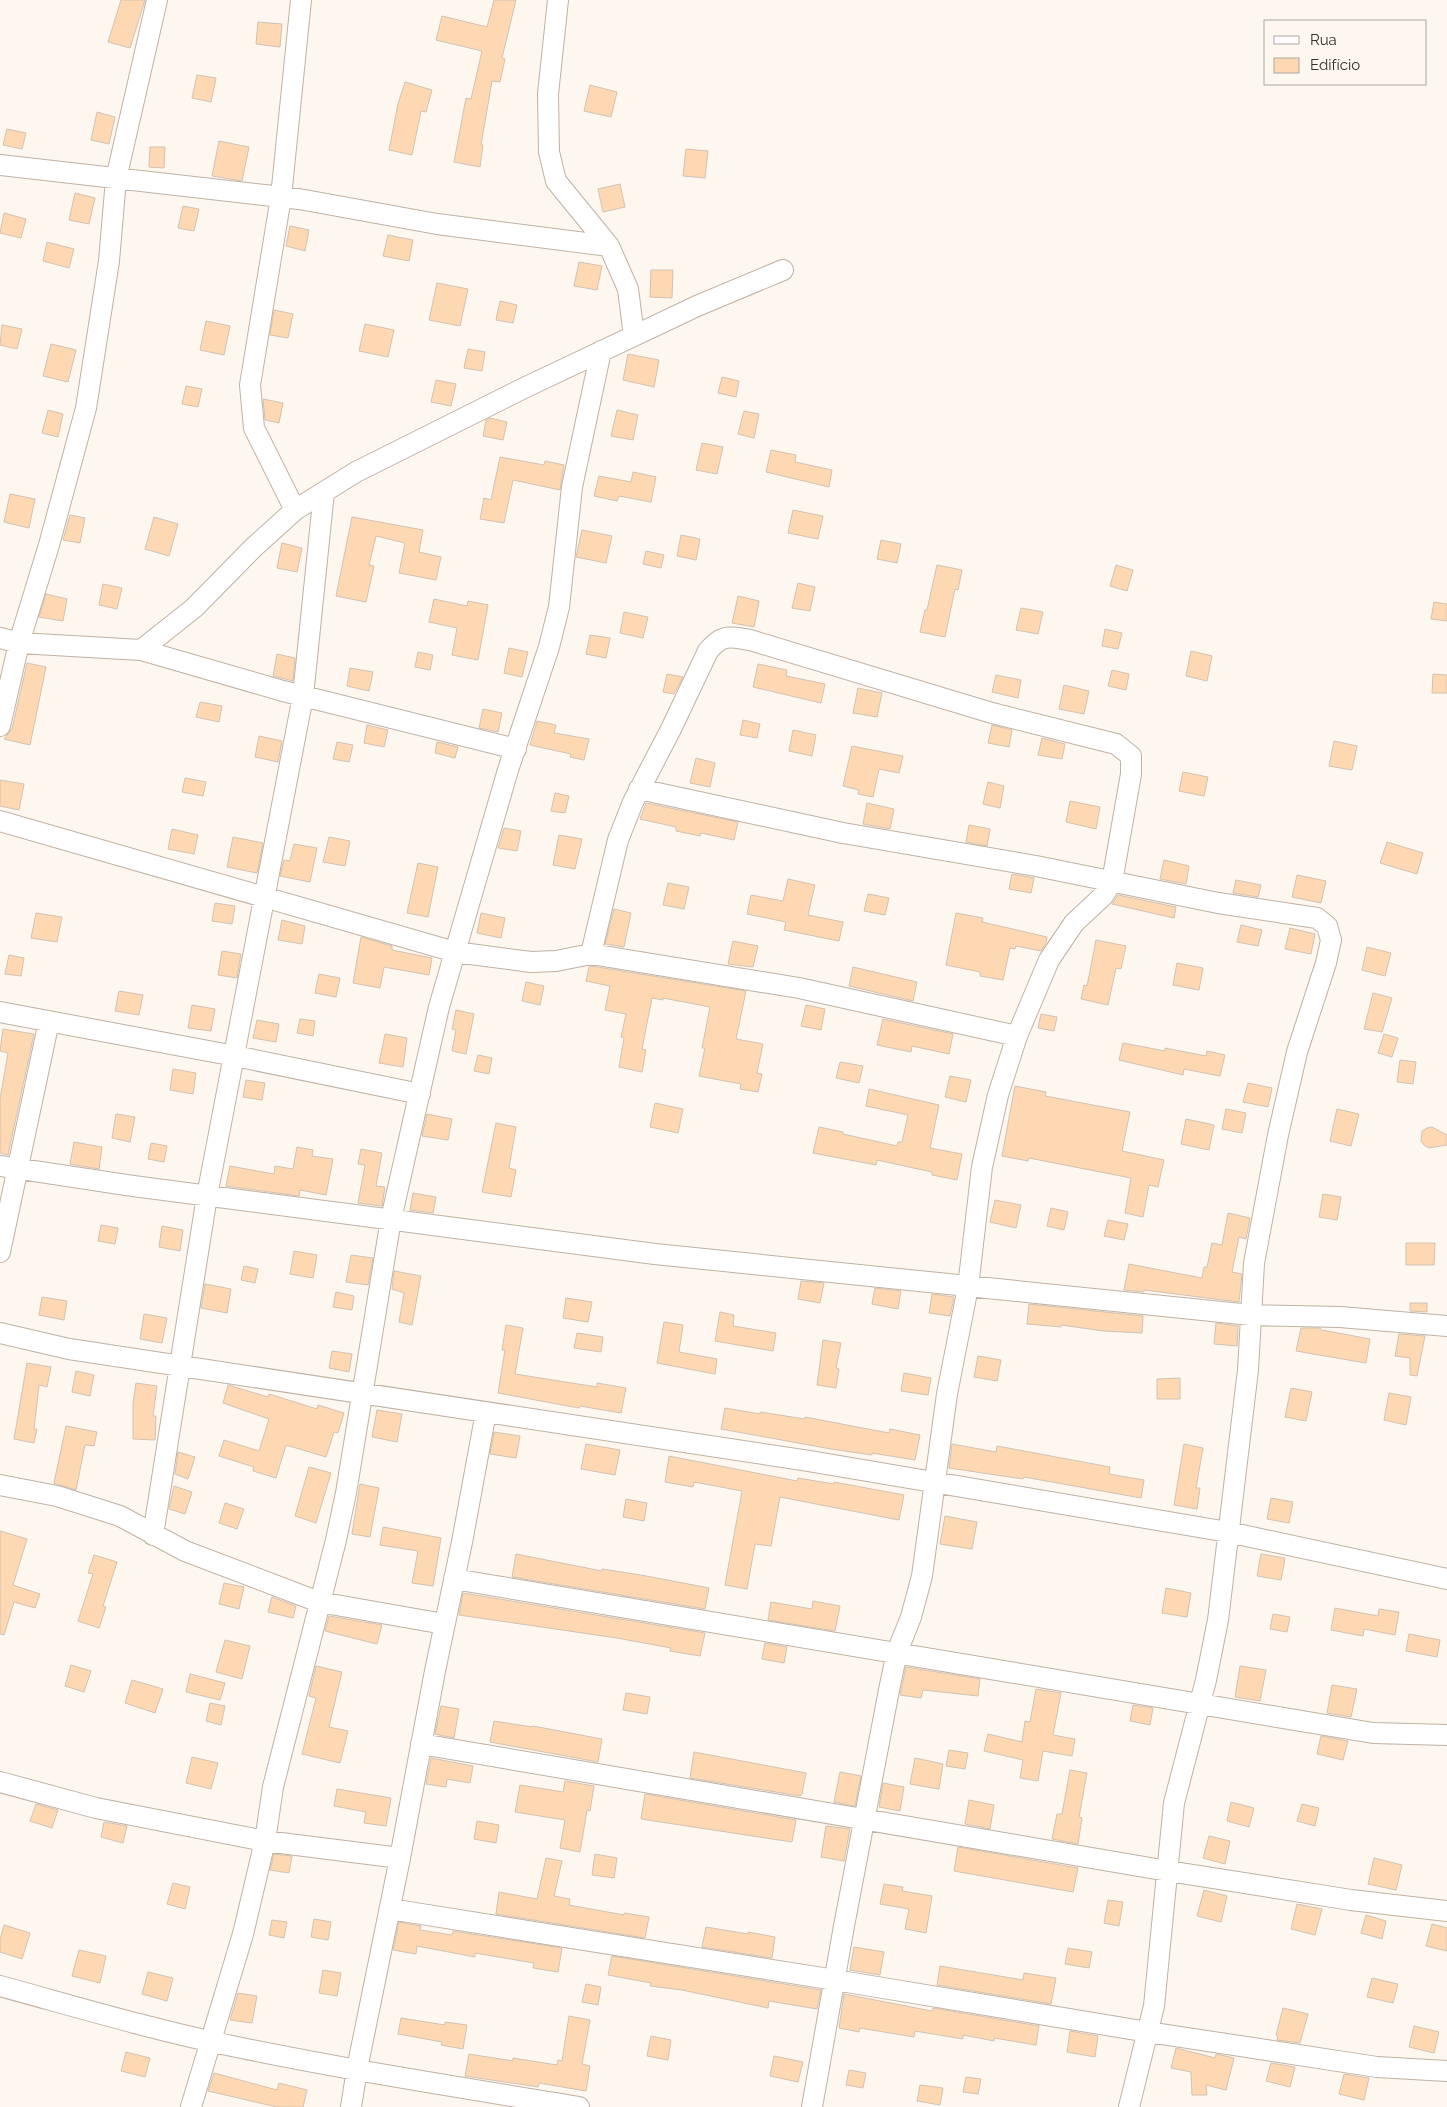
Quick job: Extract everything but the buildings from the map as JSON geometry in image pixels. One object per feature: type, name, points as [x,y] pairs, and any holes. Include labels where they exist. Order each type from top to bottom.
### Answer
[{"type":"street","points":[[0,726],[10,640],[49,545],[86,408],[109,261],[116,179],[157,0]]},
{"type":"street","points":[[294,510],[254,428],[250,385],[281,197],[301,0]]},
{"type":"street","points":[[558,0],[548,94],[549,152],[556,181],[609,246],[628,288],[634,336]]},
{"type":"street","points":[[0,165],[281,197],[437,224],[609,246]]},
{"type":"street","points":[[141,650],[194,608],[254,547],[294,510],[324,492],[365,468],[524,388],[697,306],[783,270]]},
{"type":"street","points":[[191,2107],[243,1934],[264,1842],[273,1787],[336,1540],[391,1219],[439,1007],[516,749],[549,647],[559,607],[572,487],[601,352]]},
{"type":"street","points":[[153,1536],[207,1196],[303,696],[324,492]]},
{"type":"street","points":[[591,954],[618,840],[639,789],[671,729],[708,651],[716,641],[726,637],[750,640],[992,713],[1116,744],[1131,756],[1131,774],[1112,882],[1103,896],[1074,923],[1049,960],[1017,1036],[998,1095],[982,1167],[968,1287],[947,1394],[922,1576],[911,1617],[897,1652],[864,1820],[812,2107]]},
{"type":"street","points":[[10,640],[141,650],[303,696],[516,749]]},
{"type":"street","points":[[639,789],[843,833],[1026,864],[1218,903],[1317,918],[1327,926],[1331,940],[1326,963],[1297,1052],[1278,1135],[1254,1263],[1248,1370],[1218,1620],[1206,1680],[1174,1803],[1154,2006],[1129,2107]]},
{"type":"street","points":[[0,820],[455,952],[531,962],[556,961],[591,954],[799,988],[1017,1036]]},
{"type":"street","points":[[0,1012],[235,1056],[420,1094]]},
{"type":"street","points":[[0,1252],[8,1167],[50,1021]]},
{"type":"street","points":[[8,1167],[207,1196],[655,1254],[1251,1315],[1340,1317],[1447,1326]]},
{"type":"street","points":[[0,1333],[69,1348],[181,1366],[809,1461],[935,1482],[1228,1532],[1447,1579]]},
{"type":"street","points":[[351,2107],[486,1412]]},
{"type":"street","points":[[0,1485],[57,1496],[120,1516],[153,1536],[185,1551],[319,1602],[444,1624]]},
{"type":"street","points":[[454,1579],[1373,1733],[1447,1735]]},
{"type":"street","points":[[421,1744],[1168,1871],[1351,1900],[1447,1911]]},
{"type":"street","points":[[0,1782],[96,1808],[264,1842],[400,1858]]},
{"type":"street","points":[[390,1909],[1148,2032],[1377,2067],[1447,2070]]},
{"type":"street","points":[[0,1986],[211,2041],[357,2069],[579,2107]]}]
